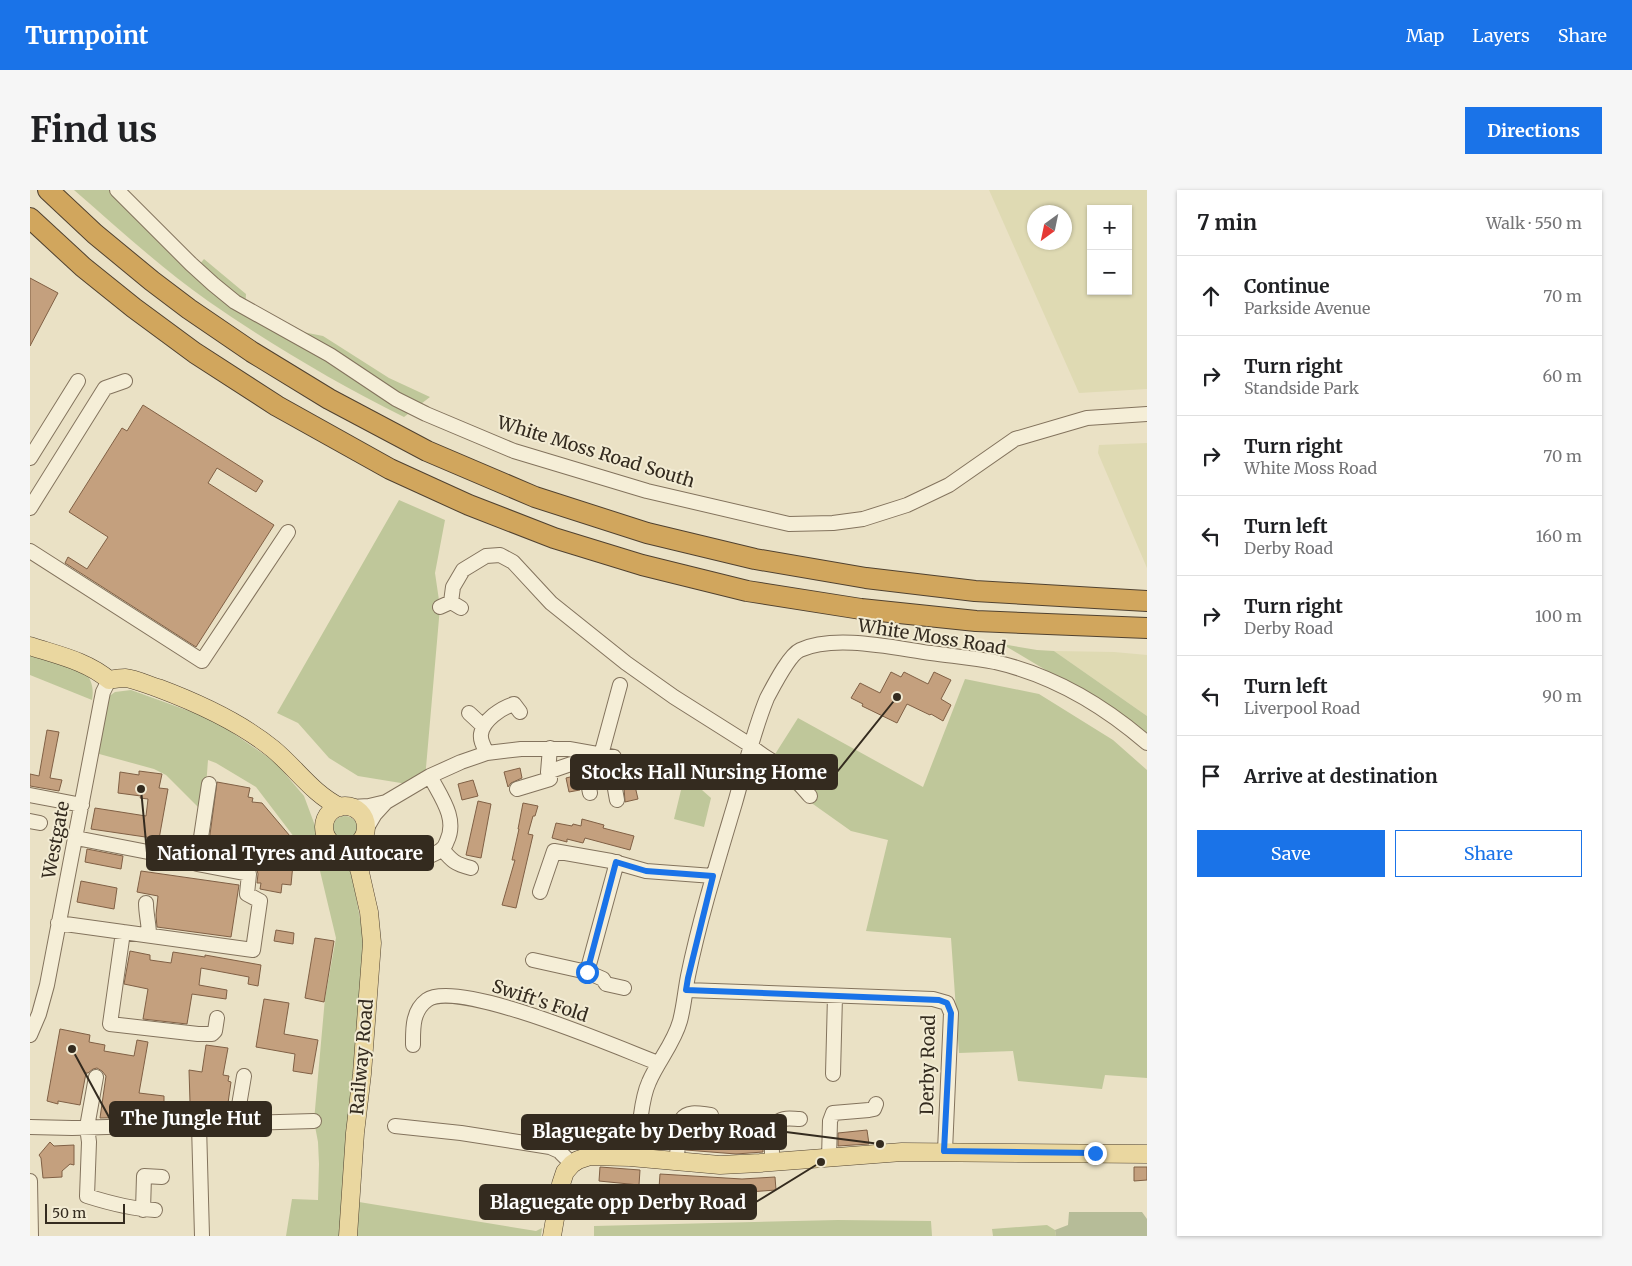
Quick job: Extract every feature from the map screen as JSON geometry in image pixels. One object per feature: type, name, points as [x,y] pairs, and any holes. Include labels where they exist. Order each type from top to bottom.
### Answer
[{"type":"highway","points":[[48,190],[95,234],[152,281],[252,352],[329,399],[427,451],[535,497],[647,533],[764,561],[866,578],[975,591],[1147,601]]},
{"type":"highway","points":[[30,218],[83,267],[134,308],[195,353],[277,406],[428,487],[554,538],[642,566],[747,591],[861,609],[976,621],[1147,628]]},
{"type":"main road","points":[[30,646],[85,664],[98,670],[109,680],[125,678],[192,702],[255,736],[273,749],[324,798],[360,813],[363,818],[364,834],[355,845],[343,848],[332,843],[327,838],[313,794],[306,782]]},
{"type":"main road","points":[[324,824],[329,813],[346,807]]},
{"type":"main road","name":"Railway Road","points":[[362,878],[364,834]]},
{"type":"main road","name":"Railway Road","points":[[337,846],[354,861],[362,878],[370,912],[372,944],[348,1236]]},
{"type":"main road","points":[[552,1236],[563,1178],[572,1164],[590,1156],[630,1157],[720,1165],[902,1152],[1147,1154]]},
{"type":"street","name":"White Moss Road South","points":[[117,190],[198,270],[236,302],[330,355],[396,399],[426,414],[514,451],[647,491],[789,524],[833,523],[863,519],[906,505],[949,485],[1014,439],[1087,418],[1147,414]]},
{"type":"street","points":[[30,458],[78,381]]},
{"type":"street","points":[[30,508],[105,388],[125,381]]},
{"type":"street","points":[[30,551],[202,661],[288,532]]},
{"type":"street","points":[[451,606],[453,587],[463,570],[486,556],[500,555],[513,562],[551,603],[626,663],[674,697],[750,745],[760,755],[788,773],[810,796]]},
{"type":"street","name":"White Moss Road","points":[[630,1157],[637,1140],[645,1091],[680,1022],[688,978],[713,876],[740,786],[750,745],[768,697],[783,668],[798,650],[827,642],[877,645],[996,662],[1052,680],[1077,693],[1103,709],[1147,743]]},
{"type":"street","name":"Westgate","points":[[30,1035],[43,1000],[101,702],[109,680]]},
{"type":"street","points":[[364,834],[375,814],[386,802],[430,776],[487,753],[550,748],[569,749],[607,756],[620,685]]},
{"type":"street","points":[[487,753],[482,743],[483,726],[505,707],[516,704]]},
{"type":"street","points":[[469,713],[483,726]]},
{"type":"street","points":[[549,776],[550,748]]},
{"type":"street","points":[[517,789],[549,776],[571,764],[641,778]]},
{"type":"street","points":[[585,767],[590,793]]},
{"type":"street","points":[[612,772],[617,800]]},
{"type":"street","points":[[416,862],[442,849],[449,836],[452,821],[430,776]]},
{"type":"street","points":[[58,923],[253,950],[260,901],[247,894],[249,874],[197,864],[209,784]]},
{"type":"street","points":[[30,795],[82,805]]},
{"type":"street","points":[[346,807],[369,806],[386,802]]},
{"type":"street","points":[[76,838],[148,852]]},
{"type":"street","points":[[442,849],[458,865],[471,868]]},
{"type":"street","points":[[540,892],[554,851],[616,862],[646,871],[713,876]]},
{"type":"street","points":[[587,972],[616,862]]},
{"type":"street","points":[[146,903],[149,935]]},
{"type":"street","points":[[123,932],[110,1024],[212,1034],[215,1030],[217,1018]]},
{"type":"street","points":[[533,960],[587,972],[603,979],[606,984],[624,988]]},
{"type":"street","name":"Derby Road","points":[[686,990],[933,999],[947,1003],[951,1013],[944,1151]]},
{"type":"street","points":[[829,1069],[835,996]]},
{"type":"street","name":"Swift's Fold","points":[[413,1045],[414,1023],[418,1009],[428,999],[451,997],[470,999],[532,1014],[658,1064]]},
{"type":"street","points":[[236,1123],[244,1076]]},
{"type":"street","points":[[96,1077],[87,1127],[85,1202],[116,1204],[149,1210],[144,1176],[162,1177]]},
{"type":"street","points":[[829,1158],[830,1121],[833,1113],[869,1110],[874,1108],[876,1104]]},
{"type":"street","points":[[676,1161],[684,1116],[688,1114],[711,1115]]},
{"type":"street","points":[[772,1162],[773,1127],[777,1122],[784,1119],[800,1119]]},
{"type":"street","points":[[30,1127],[314,1121]]},
{"type":"street","points":[[199,1124],[202,1236]]},
{"type":"street","points":[[395,1126],[451,1131],[550,1148],[559,1151],[572,1164]]},
{"type":"street","points":[[30,1181],[31,1228]]},
{"type":"shaded area","points":[[989,190],[1147,190],[1147,389],[1079,393]]},
{"type":"shaded area","points":[[1147,443],[1147,568],[1098,453],[1099,445]]},
{"type":"shaded area","points":[[1054,651],[1114,652],[1147,655],[1147,716]]},
{"type":"green space","points":[[74,190],[116,190],[199,265],[204,259],[246,294],[245,310],[303,332],[323,336],[389,378],[430,397],[404,417],[353,391],[255,332],[208,301],[173,275]]},
{"type":"green space","points":[[399,500],[445,520],[435,573],[440,607],[425,779],[413,785],[358,776],[329,758],[298,723],[277,713]]},
{"type":"green space","points":[[1002,644],[1054,651],[1147,716],[1147,733],[1080,687],[1054,675]]},
{"type":"green space","points":[[30,654],[83,671],[92,684],[92,700],[30,675]]},
{"type":"green space","points":[[965,679],[1039,694],[1113,740],[1147,770],[1147,1078],[1105,1075],[1102,1089],[1018,1081],[1013,1051],[959,1053],[951,938],[866,931],[888,840],[851,831],[765,770],[798,718],[923,787]]},
{"type":"green space","points":[[131,690],[214,720],[275,762],[304,796],[317,831],[327,850],[341,857],[352,875],[367,957],[340,1236],[286,1236],[292,1199],[318,1200],[318,1142],[314,1121],[325,998],[336,938],[320,871],[256,787],[216,763],[208,760],[204,813],[166,775],[154,769],[92,752],[101,702],[115,692]]},
{"type":"green space","points":[[682,786],[702,790],[711,798],[704,827],[674,819]]},
{"type":"green space","points":[[345,816],[353,820],[357,828],[353,836],[345,840],[337,836],[333,828],[337,820]]},
{"type":"green space","points":[[359,1202],[536,1231],[542,1228],[541,1236],[357,1236]]},
{"type":"green space","points":[[1069,1212],[1142,1212],[1147,1219],[1147,1236],[1056,1236],[1055,1230],[1068,1225]]},
{"type":"green space","points":[[838,1220],[931,1221],[932,1236],[594,1236],[594,1226]]},
{"type":"green space","points":[[1047,1225],[1055,1230],[1056,1236],[993,1236],[992,1229]]},
{"type":"building","points":[[30,278],[58,293],[30,346]]},
{"type":"building","points":[[143,405],[263,481],[256,492],[217,468],[208,483],[274,525],[196,647],[65,563],[68,557],[87,569],[108,537],[69,512],[122,428],[127,431]]},
{"type":"building","points":[[891,672],[901,677],[904,672],[928,684],[934,672],[951,680],[941,699],[951,705],[943,721],[907,704],[897,723],[862,706],[863,704],[851,698],[860,683],[880,693]]},
{"type":"building","points":[[47,730],[59,732],[50,778],[62,780],[59,791],[30,786],[30,774],[39,776]]},
{"type":"building","points":[[520,768],[522,778],[511,783],[508,787],[504,772]]},
{"type":"building","points":[[139,771],[162,774],[159,788],[168,789],[159,839],[91,829],[95,808],[146,816],[148,799],[140,798],[141,796],[118,793],[120,772],[139,775]]},
{"type":"building","points":[[578,775],[580,790],[569,792],[566,778]]},
{"type":"building","points":[[473,780],[478,796],[462,800],[458,784]]},
{"type":"building","points":[[217,782],[250,788],[248,797],[253,798],[252,802],[262,803],[290,836],[289,847],[296,849],[291,885],[282,884],[281,893],[260,889],[261,883],[257,883],[258,874],[256,866],[207,857]]},
{"type":"building","points":[[635,786],[638,799],[625,802],[624,787]]},
{"type":"building","points":[[478,801],[491,804],[481,858],[466,855]]},
{"type":"building","points":[[523,803],[538,806],[528,834],[533,835],[516,908],[502,905],[515,860],[512,860]]},
{"type":"building","points":[[582,819],[604,825],[603,828],[634,836],[630,850],[585,838],[583,843],[567,839],[567,842],[552,838],[556,823],[581,826]]},
{"type":"building","points":[[87,849],[123,856],[121,869],[85,862]]},
{"type":"building","points":[[141,871],[239,885],[231,937],[157,927],[158,896],[137,892]]},
{"type":"building","points":[[81,881],[117,888],[114,909],[77,902]]},
{"type":"building","points":[[276,930],[294,933],[293,944],[274,941]]},
{"type":"building","points":[[315,938],[334,941],[324,1002],[305,998]]},
{"type":"building","points":[[130,951],[150,955],[150,960],[171,963],[173,952],[205,957],[205,955],[261,965],[258,986],[248,984],[249,977],[201,968],[199,985],[227,990],[226,999],[192,994],[187,1024],[143,1019],[148,989],[124,984]]},
{"type":"building","points":[[264,999],[289,1003],[284,1034],[318,1040],[312,1074],[293,1071],[295,1054],[256,1047]]},
{"type":"building","points":[[60,1029],[90,1035],[89,1042],[105,1045],[104,1051],[134,1056],[137,1040],[148,1042],[139,1093],[164,1096],[164,1103],[190,1102],[189,1070],[202,1072],[206,1045],[228,1048],[223,1075],[229,1076],[228,1081],[231,1082],[227,1110],[195,1110],[195,1116],[100,1118],[106,1076],[97,1068],[86,1073],[80,1105],[58,1101],[58,1104],[47,1101]]},
{"type":"building","points":[[867,1130],[869,1144],[838,1146],[838,1133]]},
{"type":"building","points":[[689,1135],[763,1139],[763,1152],[736,1154],[686,1150]]},
{"type":"building","points":[[50,1142],[54,1146],[74,1145],[74,1165],[70,1164],[62,1171],[62,1177],[43,1178],[39,1155]]},
{"type":"building","points":[[600,1167],[640,1170],[639,1185],[599,1181]]},
{"type":"building","points":[[1134,1167],[1147,1167],[1147,1180],[1134,1181]]},
{"type":"building","points":[[660,1174],[742,1179],[775,1177],[776,1190],[735,1193],[659,1188]]},
{"type":"place","name":"Stocks Hall Nursing Home","points":[[897,697]]},
{"type":"place","name":"National Tyres and Autocare","points":[[141,789]]},
{"type":"place","name":"The Jungle Hut","points":[[72,1049]]},
{"type":"place","name":"Blaguegate by Derby Road","points":[[880,1144]]},
{"type":"place","name":"Blaguegate opp Derby Road","points":[[821,1162]]},
{"type":"route","points":[[587,972],[616,862],[646,871],[713,876],[686,990],[933,999],[947,1003],[951,1013],[944,1151],[1095,1153]]}]
